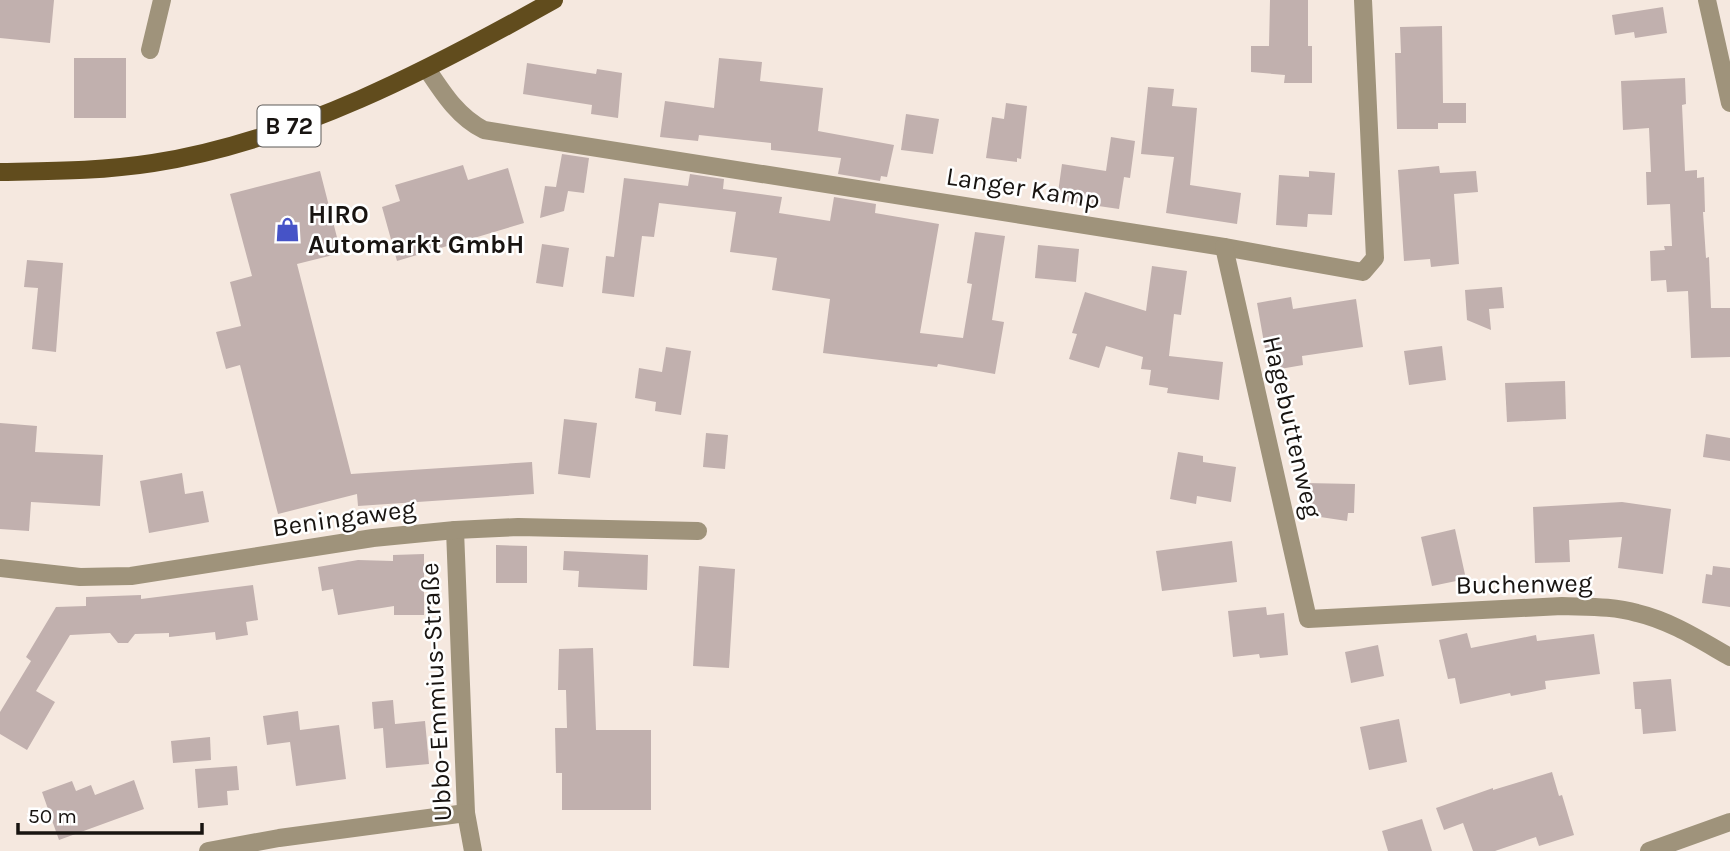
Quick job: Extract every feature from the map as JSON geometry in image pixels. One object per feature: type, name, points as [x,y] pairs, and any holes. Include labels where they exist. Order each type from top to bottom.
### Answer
[{"type":"main road","name":"B 72","points":[[0,172],[76,171],[132,166],[228,146],[328,113],[427,69],[554,0]]},
{"type":"street","points":[[150,50],[162,0]]},
{"type":"street","name":"Langer Kamp","points":[[427,69],[443,94],[467,121],[484,130],[1224,247],[1363,272],[1375,258],[1363,0]]},
{"type":"street","points":[[1707,0],[1730,103]]},
{"type":"street","name":"Hagebuttenweg","points":[[1224,247],[1308,619]]},
{"type":"street","name":"Beningaweg","points":[[0,568],[80,577],[131,576],[373,538],[455,530],[518,527],[698,531]]},
{"type":"street","name":"Ubbo-Emmius-Straße","points":[[455,530],[466,814],[473,851]]},
{"type":"street","name":"Buchenweg","points":[[1308,619],[1562,606],[1600,607],[1635,612],[1660,620],[1730,657]]},
{"type":"street","points":[[208,851],[279,838],[466,814]]},
{"type":"street","points":[[1649,851],[1730,822]]},
{"type":"building","points":[[0,0],[54,0],[50,43],[0,38]]},
{"type":"building","points":[[1270,0],[1308,0],[1308,46],[1312,46],[1312,83],[1284,83],[1285,75],[1251,72],[1251,46],[1269,46]]},
{"type":"building","points":[[1663,7],[1667,33],[1635,38],[1634,32],[1615,35],[1612,15]]},
{"type":"building","points":[[1442,26],[1443,103],[1466,103],[1466,123],[1438,123],[1438,129],[1397,129],[1395,53],[1401,53],[1400,27]]},
{"type":"building","points":[[74,58],[126,58],[126,118],[74,118]]},
{"type":"building","points":[[719,58],[762,62],[760,81],[823,88],[818,131],[894,145],[887,177],[881,176],[880,181],[838,174],[841,158],[771,150],[771,143],[699,135],[698,141],[660,137],[665,101],[714,108]]},
{"type":"building","points":[[527,63],[596,74],[597,69],[622,73],[618,118],[591,114],[592,105],[523,94]]},
{"type":"building","points":[[1685,78],[1686,104],[1682,105],[1685,171],[1697,170],[1697,178],[1704,177],[1703,212],[1706,258],[1709,257],[1711,308],[1730,308],[1730,357],[1691,358],[1688,291],[1667,292],[1666,280],[1651,281],[1650,251],[1665,250],[1664,246],[1672,246],[1670,204],[1647,205],[1646,172],[1651,172],[1649,128],[1623,130],[1621,81]]},
{"type":"building","points":[[1148,87],[1174,89],[1172,106],[1197,108],[1190,185],[1241,193],[1237,224],[1166,213],[1174,157],[1141,154]]},
{"type":"building","points":[[1006,103],[1027,106],[1021,159],[1017,158],[1017,162],[986,158],[992,117],[1004,119]]},
{"type":"building","points":[[906,114],[939,119],[933,154],[901,150]]},
{"type":"building","points":[[1111,137],[1135,141],[1130,178],[1124,177],[1119,209],[1057,200],[1062,164],[1106,171]]},
{"type":"building","points":[[562,154],[589,158],[584,193],[568,191],[564,211],[540,218],[545,186],[556,187]]},
{"type":"building","points":[[463,165],[468,180],[508,168],[524,223],[397,261],[382,207],[400,201],[395,185]]},
{"type":"building","points":[[1439,166],[1440,173],[1476,171],[1478,192],[1454,194],[1459,264],[1431,267],[1430,259],[1404,261],[1398,170]]},
{"type":"building","points":[[320,171],[341,253],[297,264],[351,474],[532,462],[534,494],[358,506],[357,494],[278,514],[240,365],[226,369],[216,332],[241,326],[230,282],[252,276],[230,194]]},
{"type":"building","points":[[1309,171],[1335,173],[1332,215],[1308,214],[1307,227],[1276,225],[1279,175],[1309,177]]},
{"type":"building","points":[[690,174],[724,179],[723,189],[782,197],[779,213],[830,221],[834,197],[876,204],[875,213],[939,224],[920,333],[963,338],[972,284],[967,283],[975,232],[1005,236],[992,320],[1004,322],[995,374],[938,364],[937,367],[823,353],[830,299],[772,290],[777,258],[730,252],[736,212],[659,203],[654,237],[642,236],[634,297],[602,293],[606,256],[614,257],[624,178],[688,186]]},
{"type":"building","points":[[542,244],[569,248],[563,287],[536,283]]},
{"type":"building","points":[[1038,245],[1079,249],[1076,282],[1035,278]]},
{"type":"building","points":[[27,260],[63,263],[56,352],[32,349],[38,288],[24,287]]},
{"type":"building","points":[[1152,266],[1187,271],[1181,315],[1174,314],[1169,356],[1223,362],[1219,400],[1167,393],[1168,388],[1149,385],[1151,370],[1141,369],[1143,357],[1106,346],[1099,368],[1069,359],[1077,334],[1072,333],[1085,292],[1146,311]]},
{"type":"building","points":[[1502,287],[1504,308],[1489,309],[1491,330],[1467,320],[1465,290]]},
{"type":"building","points":[[1291,297],[1293,309],[1356,299],[1363,347],[1302,356],[1303,365],[1269,371],[1257,303]]},
{"type":"building","points":[[1442,346],[1446,380],[1409,385],[1404,351]]},
{"type":"building","points":[[666,347],[691,351],[681,415],[655,411],[656,402],[635,398],[639,368],[662,372]]},
{"type":"building","points":[[1565,381],[1566,419],[1507,422],[1505,383]]},
{"type":"building","points":[[564,419],[597,423],[590,478],[558,474]]},
{"type":"building","points":[[0,423],[37,426],[35,452],[103,455],[100,506],[31,502],[29,531],[0,529]]},
{"type":"building","points":[[706,433],[728,435],[725,469],[703,467]]},
{"type":"building","points":[[1706,434],[1730,438],[1730,461],[1703,457]]},
{"type":"building","points":[[1178,452],[1203,456],[1203,462],[1236,467],[1231,502],[1197,496],[1196,504],[1170,499]]},
{"type":"building","points":[[182,473],[185,494],[203,491],[209,522],[149,533],[140,481]]},
{"type":"building","points":[[1305,483],[1355,484],[1354,513],[1348,513],[1347,521],[1307,515]]},
{"type":"building","points":[[1622,502],[1671,509],[1663,574],[1618,568],[1622,537],[1569,540],[1570,562],[1535,563],[1533,507]]},
{"type":"building","points":[[1455,529],[1466,579],[1432,586],[1421,537]]},
{"type":"building","points":[[1232,541],[1237,582],[1162,591],[1156,551]]},
{"type":"building","points":[[496,545],[527,546],[527,583],[496,583]]},
{"type":"building","points":[[564,551],[648,555],[647,590],[578,587],[579,571],[563,570]]},
{"type":"building","points":[[424,554],[424,615],[394,615],[394,606],[338,615],[333,589],[322,591],[318,567],[358,560],[393,561],[393,555]]},
{"type":"building","points":[[699,566],[735,569],[729,668],[693,666]]},
{"type":"building","points":[[1713,566],[1730,568],[1730,607],[1702,603],[1706,574],[1712,575]]},
{"type":"building","points":[[253,585],[258,620],[246,622],[248,635],[216,640],[215,632],[169,637],[169,633],[135,634],[128,643],[118,643],[110,633],[70,635],[36,691],[55,702],[27,750],[0,734],[0,712],[31,661],[26,657],[56,607],[86,606],[86,597],[141,595],[141,599]]},
{"type":"building","points":[[1266,607],[1267,615],[1284,613],[1288,655],[1233,657],[1228,611]]},
{"type":"building","points":[[1467,633],[1471,648],[1536,635],[1537,641],[1594,634],[1600,674],[1545,681],[1546,689],[1511,696],[1510,693],[1460,704],[1455,678],[1448,679],[1439,640]]},
{"type":"building","points":[[1378,645],[1384,676],[1351,683],[1345,652]]},
{"type":"building","points":[[593,648],[596,730],[651,730],[651,810],[562,810],[562,773],[556,773],[555,728],[567,728],[566,690],[558,690],[559,649]]},
{"type":"building","points":[[1671,679],[1676,731],[1643,734],[1641,709],[1635,709],[1633,682]]},
{"type":"building","points":[[393,700],[395,724],[425,721],[429,764],[386,768],[383,728],[374,729],[372,702]]},
{"type":"building","points":[[298,711],[300,730],[339,725],[346,779],[296,786],[290,742],[267,745],[263,716]]},
{"type":"building","points":[[1399,719],[1407,762],[1369,770],[1360,727]]},
{"type":"building","points":[[210,737],[211,760],[173,763],[171,741]]},
{"type":"building","points":[[237,766],[239,790],[227,791],[228,805],[198,808],[195,769]]},
{"type":"building","points":[[1552,772],[1574,835],[1539,846],[1536,837],[1495,851],[1473,851],[1463,823],[1444,830],[1436,808],[1493,788]]},
{"type":"building","points":[[134,780],[144,809],[59,840],[42,792],[72,781],[76,791],[91,785],[95,795]]},
{"type":"building","points":[[1422,819],[1432,851],[1388,851],[1382,831]]},
{"type":"place","name":"HIRO Automarkt GmbH","points":[[288,229]]}]
